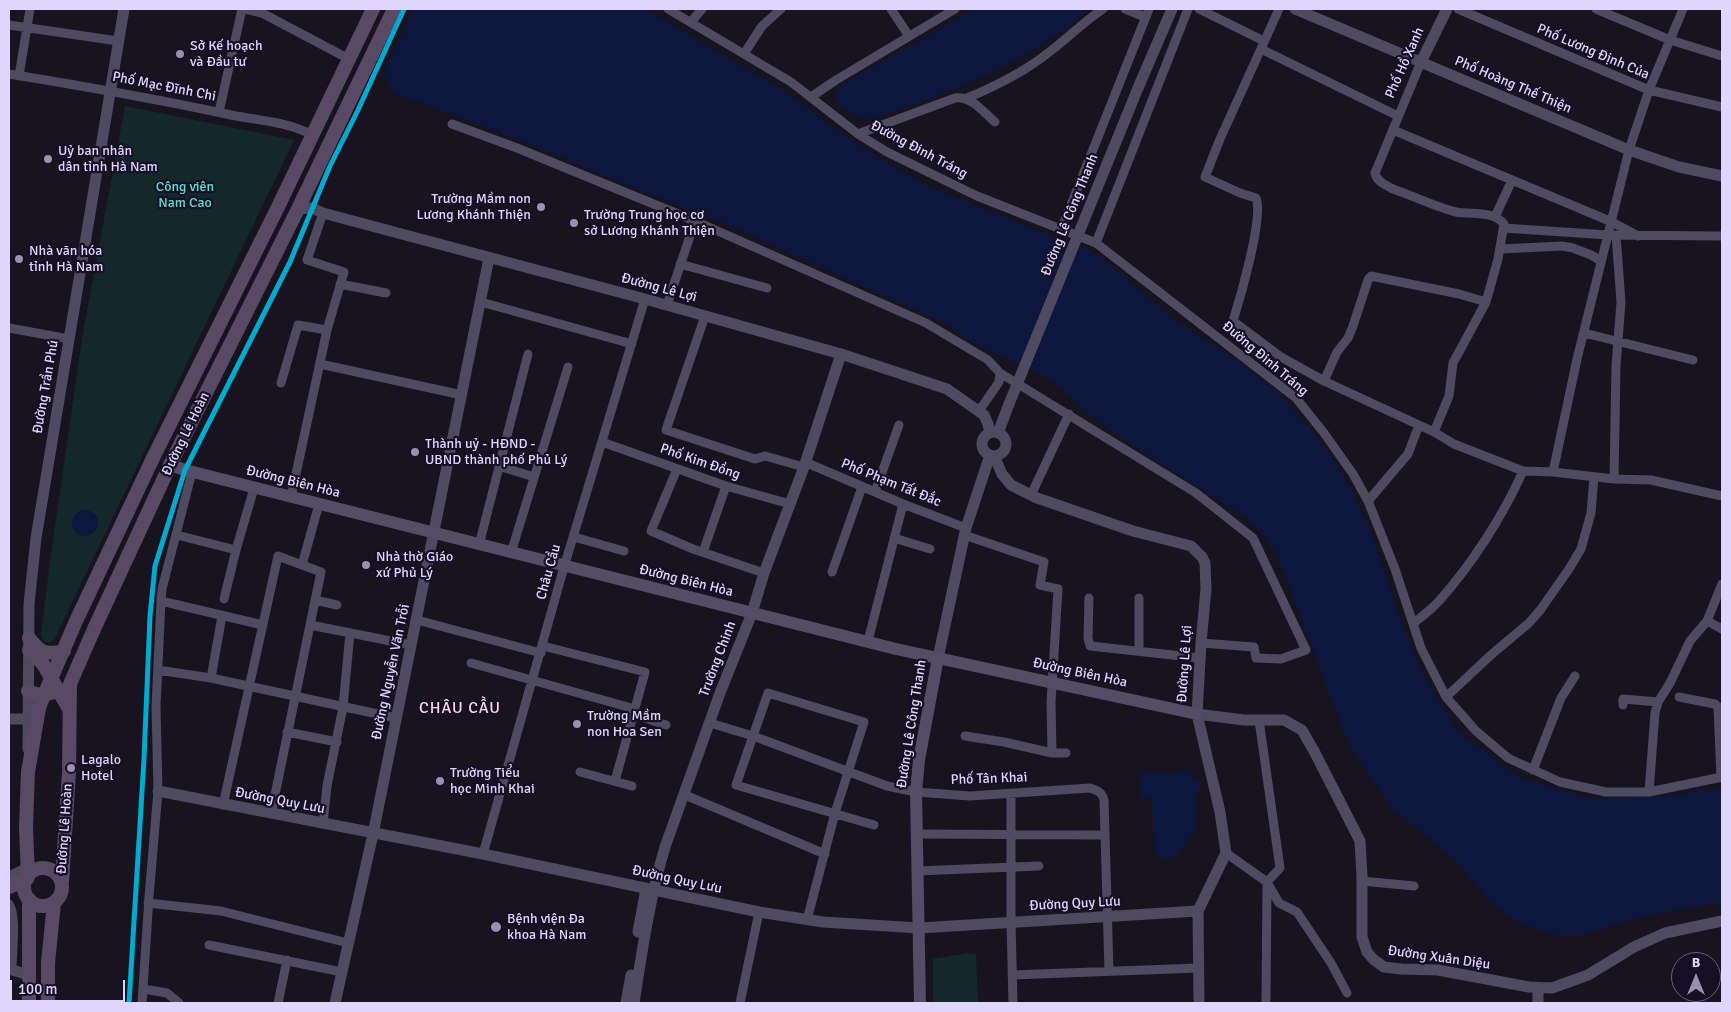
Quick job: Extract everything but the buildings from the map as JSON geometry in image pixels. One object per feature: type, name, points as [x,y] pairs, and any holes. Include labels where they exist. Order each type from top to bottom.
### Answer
[{"type":"main road","name":"Đường Lê Hoàn","points":[[27,874],[28,772],[39,708],[44,695],[153,458],[281,201],[373,9]]},
{"type":"main road","name":"Đường Lê Hoàn","points":[[62,882],[69,772],[70,709],[65,688],[170,465],[298,209],[394,9]]},
{"type":"main road","points":[[281,201],[298,209]]},
{"type":"main road","points":[[153,458],[170,465]]},
{"type":"main road","name":"Đường Biên Hòa","points":[[170,465],[254,488],[752,613],[938,658],[1197,714]]},
{"type":"main road","points":[[29,644],[44,653],[64,652]]},
{"type":"main road","points":[[29,644],[52,679],[65,688]]},
{"type":"main road","name":"Đường Lê Công Thanh","points":[[920,1003],[916,792],[919,760],[938,658]]},
{"type":"main road","points":[[28,691],[44,695],[65,688]]},
{"type":"main road","points":[[9,888],[27,874],[44,869],[55,873],[62,882],[61,894],[50,905],[38,906],[28,897],[9,895]]},
{"type":"main road","points":[[27,874],[25,889],[28,897],[29,1003]]},
{"type":"main road","points":[[48,1003],[48,963],[54,903]]},
{"type":"main road","points":[[29,981],[48,988]]},
{"type":"street","points":[[19,76],[30,9]]},
{"type":"street","name":"Đường Trần Phú","points":[[28,772],[29,604],[36,538],[124,9]]},
{"type":"street","points":[[219,112],[244,9],[262,11],[349,59]]},
{"type":"street","name":"Đường Đinh Tráng","points":[[668,9],[791,82],[858,134],[887,152],[977,196],[1096,243],[1296,398],[1353,474],[1368,501],[1395,569],[1421,648],[1446,697],[1476,731],[1508,758],[1560,782],[1606,792],[1650,792],[1721,777]]},
{"type":"street","points":[[691,22],[702,9]]},
{"type":"street","points":[[744,54],[762,26],[781,9]]},
{"type":"street","points":[[891,9],[909,36]]},
{"type":"street","points":[[811,98],[836,80],[955,9]]},
{"type":"street","points":[[858,134],[955,98],[967,98],[998,85],[1022,72],[1048,54],[1102,9]]},
{"type":"street","points":[[1061,230],[1147,13],[1125,9]]},
{"type":"street","name":"Đường Lê Công Thanh","points":[[994,433],[1009,404],[1172,9]]},
{"type":"street","points":[[1096,243],[1188,9]]},
{"type":"street","points":[[1199,9],[1262,45],[1398,116]]},
{"type":"street","points":[[1278,9],[1205,178],[1256,198],[1259,205],[1244,281],[1233,321],[1281,357],[1324,381],[1434,432],[1454,444],[1523,471],[1553,472],[1594,478],[1651,480],[1722,496]]},
{"type":"street","name":"Phố Hoàng Thế Thiện","points":[[1295,9],[1629,150],[1680,167],[1722,176]]},
{"type":"street","name":"Phố Hồ Xanh","points":[[1447,9],[1421,62],[1376,173],[1378,179],[1384,185],[1457,212],[1495,217]]},
{"type":"street","name":"Phố Lương Định Của","points":[[1458,9],[1649,90],[1722,107]]},
{"type":"street","points":[[1596,9],[1670,40],[1722,56]]},
{"type":"street","points":[[1614,479],[1614,414],[1617,341],[1621,302],[1612,222],[1629,150],[1649,90],[1683,9]]},
{"type":"street","points":[[9,25],[118,41]]},
{"type":"street","name":"Phố Mạc Đĩnh Chi","points":[[9,74],[219,112],[297,128],[312,135]]},
{"type":"street","points":[[967,98],[995,122]]},
{"type":"street","points":[[452,124],[517,148],[695,221],[926,323],[988,360],[1000,373],[1196,493],[1253,538],[1306,650],[1281,659],[1256,658],[1254,647],[1201,643]]},
{"type":"street","points":[[1393,130],[1612,222],[1638,236]]},
{"type":"street","points":[[1434,432],[1449,396],[1453,363],[1486,302],[1504,228],[1502,221],[1495,217],[1512,180]]},
{"type":"street","name":"Đường Lê Lợi","points":[[298,209],[312,208],[324,213],[842,354],[947,389],[984,415],[994,433]]},
{"type":"street","points":[[291,497],[327,330],[344,272],[307,260],[324,213]]},
{"type":"street","points":[[667,305],[695,221]]},
{"type":"street","points":[[1504,228],[1638,236],[1722,236]]},
{"type":"street","points":[[1553,472],[1577,359],[1601,263],[1612,235]]},
{"type":"street","points":[[1500,249],[1562,246],[1591,255],[1601,263]]},
{"type":"street","name":"Đường Nguyễn Văn Trỗi","points":[[335,1003],[373,834],[489,258]]},
{"type":"street","points":[[680,264],[767,288]]},
{"type":"street","points":[[1324,381],[1338,352],[1348,338],[1368,280],[1372,276],[1460,294],[1486,302]]},
{"type":"street","points":[[340,284],[386,293]]},
{"type":"street","name":"Châu Cầu","points":[[483,854],[564,566],[645,299]]},
{"type":"street","points":[[481,302],[632,344]]},
{"type":"street","name":"Phố Phạm Tất Đắc","points":[[705,316],[666,430],[754,460],[765,456],[804,465],[875,492],[965,531],[1044,562],[1040,585],[1058,589],[1053,682]]},
{"type":"street","points":[[281,383],[298,325],[327,330]]},
{"type":"street","points":[[9,328],[69,339]]},
{"type":"street","points":[[1584,333],[1693,360]]},
{"type":"street","points":[[479,544],[528,354]]},
{"type":"street","name":"Trường Chinh","points":[[636,969],[650,890],[752,613],[764,573],[842,354]]},
{"type":"street","points":[[320,364],[462,395]]},
{"type":"street","points":[[511,553],[568,367]]},
{"type":"street","points":[[979,411],[999,382],[1000,373]]},
{"type":"street","points":[[1031,495],[1069,414]]},
{"type":"street","points":[[875,492],[899,425]]},
{"type":"street","points":[[1368,501],[1408,454],[1419,425]]},
{"type":"street","points":[[994,433],[1004,438],[1006,446],[1002,453],[992,456],[984,452],[982,445],[984,438],[994,433]]},
{"type":"street","name":"Phố Kim Đồng","points":[[602,442],[726,486],[790,504]]},
{"type":"street","name":"Đường Lê Lợi","points":[[992,456],[1002,474],[1012,485],[1031,495],[1133,531],[1191,546],[1198,551],[1205,564],[1206,575],[1197,714],[1220,812],[1226,853]]},
{"type":"street","name":"Đường Lê Công Thanh","points":[[938,658],[965,531],[992,456]]},
{"type":"street","points":[[499,466],[534,477]]},
{"type":"street","points":[[677,469],[651,531],[703,552],[764,573]]},
{"type":"street","points":[[1413,624],[1438,602],[1471,561],[1523,471]]},
{"type":"street","points":[[142,1003],[148,903],[158,792],[156,707],[162,589],[192,472]]},
{"type":"street","points":[[1446,697],[1529,623],[1569,569],[1581,549],[1591,513],[1594,478]]},
{"type":"street","points":[[703,552],[726,486]]},
{"type":"street","points":[[832,572],[862,487]]},
{"type":"street","points":[[224,598],[254,488]]},
{"type":"street","points":[[302,565],[319,504]]},
{"type":"street","points":[[868,641],[902,504]]},
{"type":"street","points":[[177,534],[236,550]]},
{"type":"street","points":[[574,537],[624,551]]},
{"type":"street","points":[[894,538],[930,549]]},
{"type":"street","points":[[223,805],[278,556],[321,572],[271,814]]},
{"type":"street","points":[[1650,792],[1654,713],[1690,641],[1707,621],[1722,584]]},
{"type":"street","points":[[1089,598],[1088,638],[1090,646],[1200,658]]},
{"type":"street","points":[[1139,598],[1139,652]]},
{"type":"street","points":[[315,600],[337,605]]},
{"type":"street","points":[[161,601],[262,625]]},
{"type":"street","points":[[211,678],[222,616]]},
{"type":"street","points":[[416,620],[645,672],[615,781]]},
{"type":"street","points":[[1707,621],[1722,629]]},
{"type":"street","points":[[310,625],[411,645]]},
{"type":"street","points":[[323,824],[343,707],[350,633]]},
{"type":"street","points":[[471,663],[634,712],[666,726]]},
{"type":"street","points":[[158,670],[211,678],[396,718]]},
{"type":"street","points":[[1533,770],[1561,698],[1575,676]]},
{"type":"street","points":[[1052,753],[1051,702],[1053,682]]},
{"type":"street","points":[[807,920],[835,813],[864,722],[768,693],[736,784],[835,813],[874,825]]},
{"type":"street","points":[[1678,697],[1715,704],[1718,707],[1721,777]]},
{"type":"street","points":[[1623,705],[1623,699],[1658,702]]},
{"type":"street","name":"Đường Xuân Diệu","points":[[1197,714],[1244,720],[1284,720],[1302,730],[1360,841],[1364,944],[1373,959],[1384,967],[1438,970],[1538,988],[1552,988],[1588,975],[1634,947],[1665,933],[1722,922]]},
{"type":"street","points":[[9,719],[28,719]]},
{"type":"street","points":[[1259,720],[1280,868],[1268,882],[1266,1003]]},
{"type":"street","name":"Phố Tân Khai","points":[[710,723],[753,736],[887,786],[916,792],[970,796],[1090,788],[1099,791],[1104,800],[1109,971]]},
{"type":"street","points":[[287,732],[337,742]]},
{"type":"street","points":[[965,736],[1004,742],[1052,753],[1066,753]]},
{"type":"street","points":[[580,772],[632,786]]},
{"type":"street","name":"Đường Quy Lưu","points":[[158,792],[483,854],[650,890],[807,920],[919,928],[1198,911]]},
{"type":"street","points":[[1011,793],[1013,1003]]},
{"type":"street","points":[[685,795],[825,854]]},
{"type":"street","points":[[916,834],[1105,835]]},
{"type":"street","points":[[1198,1003],[1198,911],[1226,853],[1268,882],[1279,903],[1297,912],[1331,962],[1347,993]]},
{"type":"street","points":[[917,871],[1039,866]]},
{"type":"street","points":[[9,876],[27,874]]},
{"type":"street","points":[[1362,881],[1414,886]]},
{"type":"street","points":[[148,903],[221,911],[348,943]]},
{"type":"street","points":[[9,904],[12,908],[13,922],[10,969],[29,981]]},
{"type":"street","points":[[740,1003],[759,912]]},
{"type":"street","points":[[209,945],[342,972]]},
{"type":"street","points":[[278,1003],[287,960]]},
{"type":"street","points":[[1012,975],[1198,968]]},
{"type":"street","points":[[626,1003],[636,969]]},
{"type":"street","points":[[634,1003],[636,969]]},
{"type":"street","points":[[1538,988],[1538,1003]]},
{"type":"street","points":[[143,989],[167,993],[179,1003]]},
{"type":"green space","name":"Công viên Nam Cao","points":[[125,106],[294,140],[54,640],[48,643],[44,642],[41,636],[49,568],[83,333]]},
{"type":"green space","points":[[968,953],[976,954],[978,1003],[933,1003],[933,959]]},
{"type":"water","points":[[414,9],[645,9],[791,95],[842,134],[928,186],[1097,254],[1179,323],[1232,357],[1273,388],[1303,420],[1329,453],[1351,488],[1373,537],[1396,608],[1422,673],[1459,732],[1520,778],[1594,799],[1667,796],[1722,788],[1722,902],[1646,916],[1577,936],[1549,934],[1513,919],[1489,900],[1457,862],[1393,809],[1350,748],[1276,551],[1244,516],[1114,433],[1046,376],[980,347],[944,323],[727,224],[532,145],[390,91],[384,72]]},
{"type":"water","points":[[975,9],[1088,9],[1069,25],[1027,54],[982,77],[935,97],[867,119],[847,111],[837,99],[836,94],[842,85]]},
{"type":"water","points":[[85,510],[94,514],[98,523],[94,532],[85,536],[76,532],[72,523],[76,514]]},
{"type":"water","points":[[1191,769],[1193,779],[1199,779],[1199,794],[1195,796],[1197,814],[1194,830],[1186,844],[1174,858],[1160,858],[1154,848],[1152,798],[1140,797],[1139,772],[1169,773]]},
{"type":"transit line","points":[[129,1003],[144,759],[150,616],[155,566],[185,470],[290,262],[330,166],[404,9]]},
{"type":"place","name":"Sở Kế hoạch và Đầu tư","points":[[180,54]]},
{"type":"place","name":"Uỷ ban nhân dân tỉnh Hà Nam","points":[[48,159]]},
{"type":"place","name":"Trường Mầm non Lương Khánh Thiện","points":[[541,207]]},
{"type":"place","name":"Trường Trung học cơ sở Lương Khánh Thiện","points":[[574,223]]},
{"type":"place","name":"Nhà văn hóa tỉnh Hà Nam","points":[[19,259]]},
{"type":"place","name":"Thành uỷ - HĐND - UBND thành phố Phủ Lý","points":[[415,452]]},
{"type":"place","name":"Nhà thờ Giáo xứ Phủ Lý","points":[[366,565]]},
{"type":"place","name":"Trường Mầm non Hoa Sen","points":[[577,724]]},
{"type":"place","name":"Lagalo Hotel","points":[[71,768]]},
{"type":"place","name":"Trường Tiểu học Minh Khai","points":[[440,781]]},
{"type":"place","name":"Bệnh viện Đa khoa Hà Nam","points":[[496,927]]},
{"type":"district","name":"CHÂU CẦU","points":[[460,709]]}]
